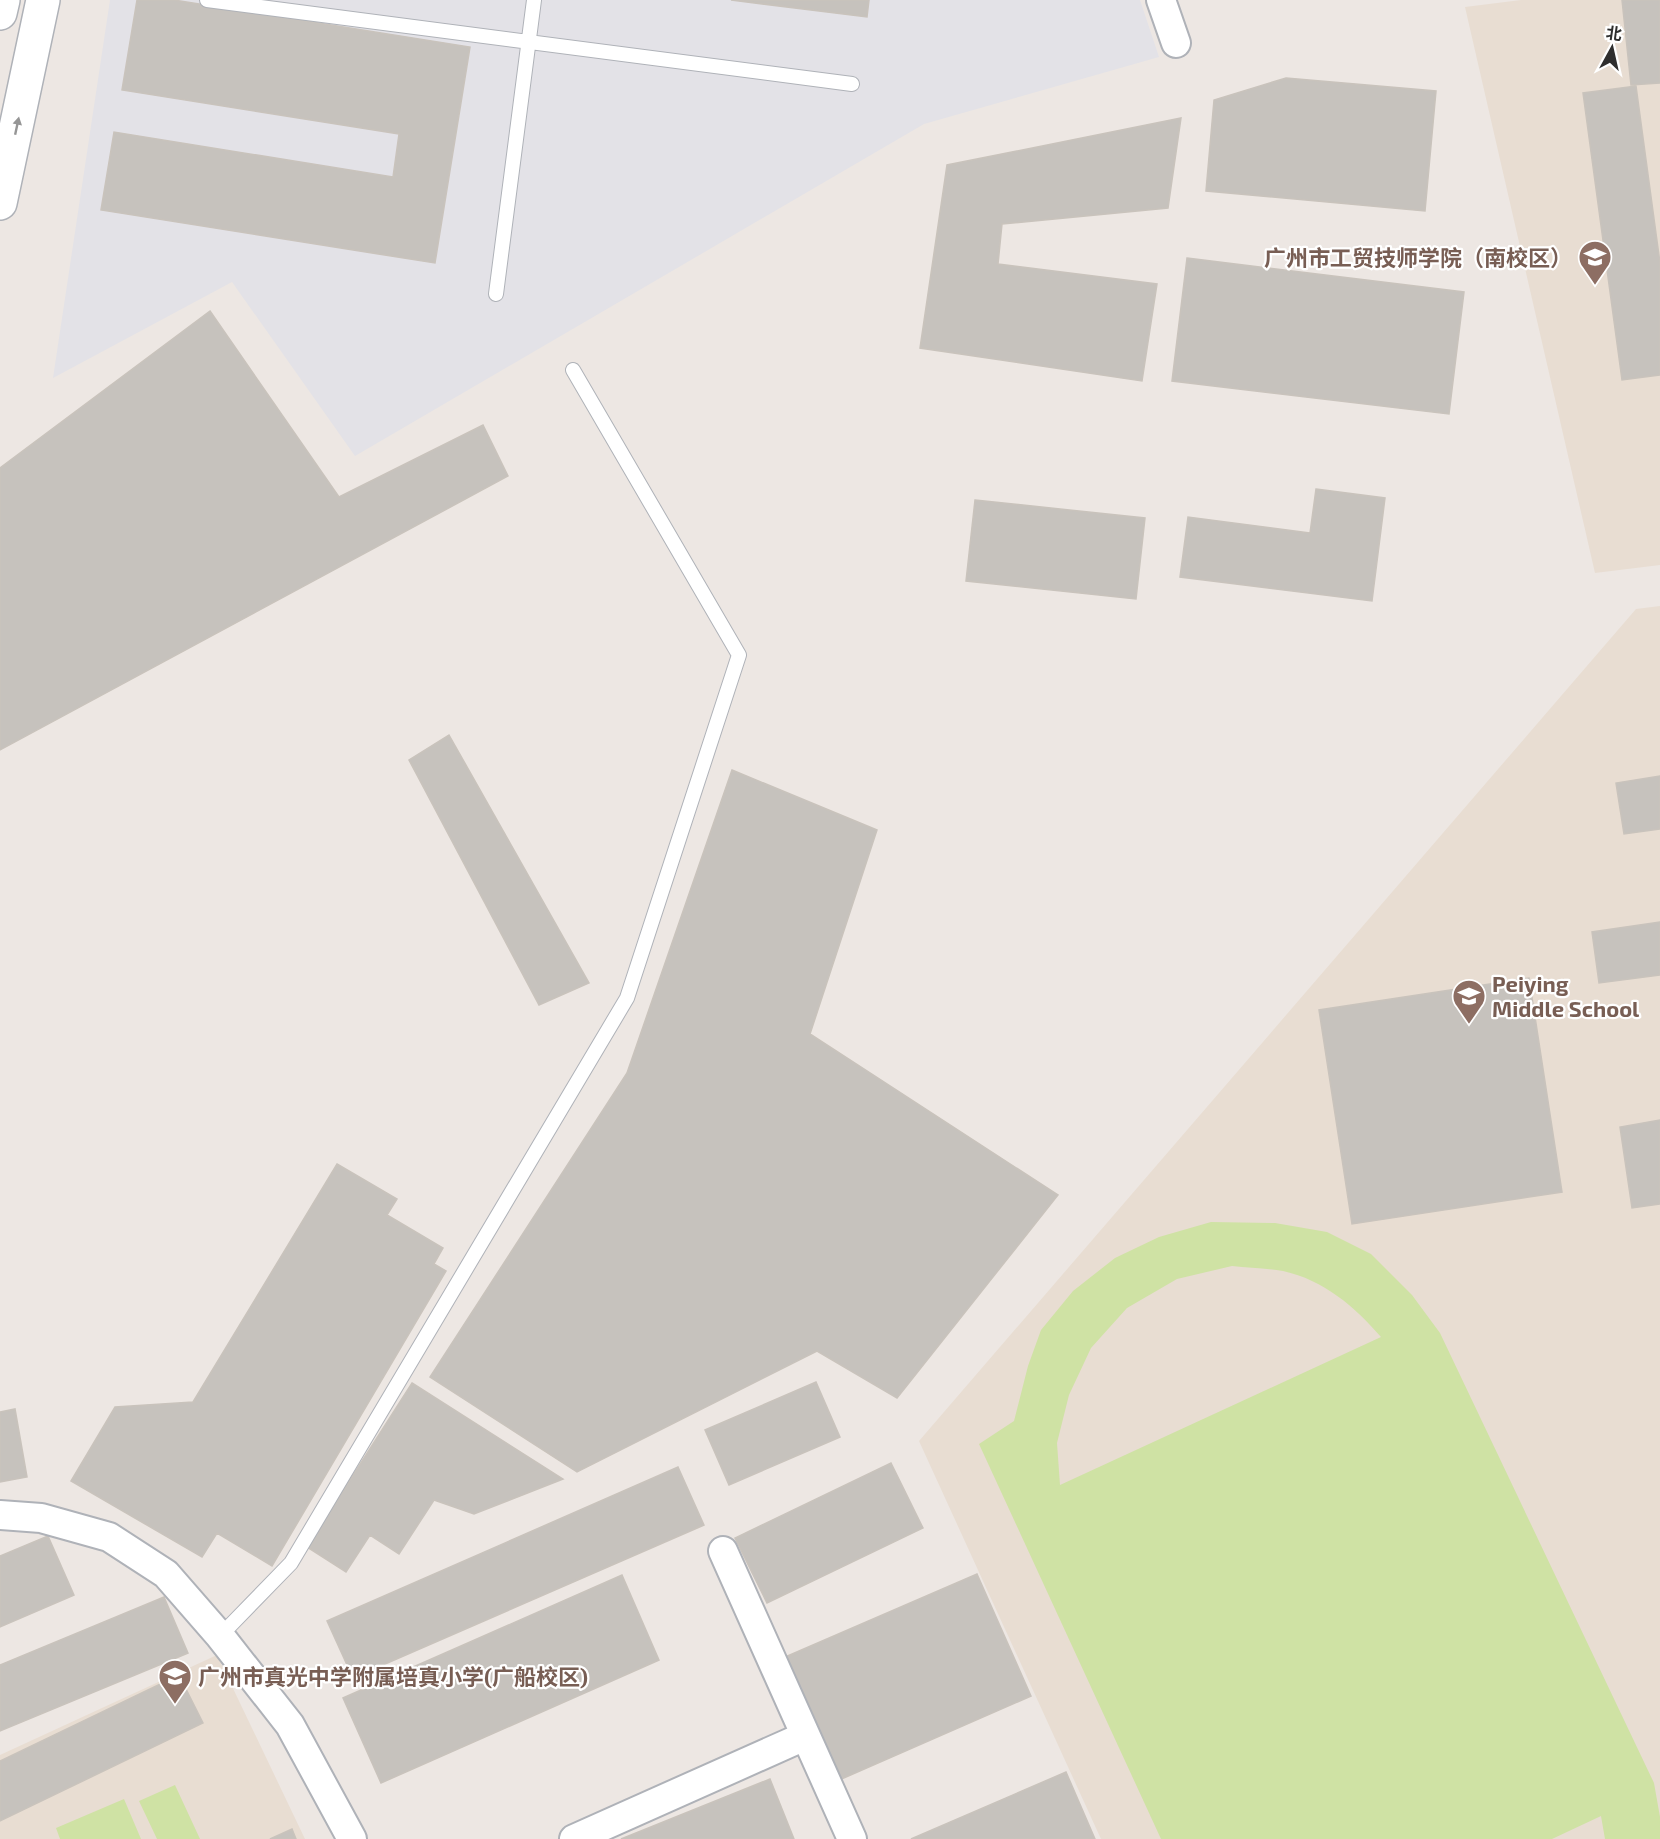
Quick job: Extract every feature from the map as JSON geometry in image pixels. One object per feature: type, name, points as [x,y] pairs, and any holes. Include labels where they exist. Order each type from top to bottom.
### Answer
[{"type":"street","points":[[0,13],[3,0]]},
{"type":"street","points":[[0,203],[43,0]]},
{"type":"street","points":[[1161,0],[1176,43]]},
{"type":"street","points":[[0,1515],[40,1518],[110,1537],[166,1574],[220,1636],[290,1725],[352,1839]]},
{"type":"street","points":[[723,1551],[852,1839]]},
{"type":"street","points":[[574,1839],[805,1736]]},
{"type":"lane","points":[[207,0],[852,84]]},
{"type":"lane","points":[[495,294],[534,0]]},
{"type":"lane","points":[[220,1636],[291,1563],[627,998],[739,654],[573,370]]},
{"type":"shaded area","points":[[110,0],[1140,0],[1159,57],[924,124],[355,456],[232,282],[53,378]]},
{"type":"shaded area","name":"广州市工贸技师学院（南校区）","points":[[1521,0],[1660,0],[1660,565],[1595,573],[1465,7]]},
{"type":"shaded area","name":"Peiying Middle School","points":[[1660,606],[1660,1839],[1101,1839],[919,1441],[1636,609]]},
{"type":"shaded area","name":"广州市真光中学附属培真小学(广船校区)","points":[[217,1655],[305,1839],[0,1839],[0,1755]]},
{"type":"green space","points":[[1211,1222],[1275,1223],[1327,1232],[1371,1254],[1412,1295],[1440,1333],[1654,1783],[1660,1817],[1660,1839],[1605,1839],[1601,1816],[1552,1839],[1161,1839],[979,1444],[1014,1421],[1028,1366],[1041,1330],[1073,1291],[1115,1258],[1159,1237]],"holes":[[[1232,1266],[1283,1271],[1312,1281],[1338,1296],[1381,1337],[1060,1485],[1057,1443],[1069,1395],[1091,1348],[1127,1308],[1177,1279]]]},
{"type":"green space","points":[[175,1785],[200,1839],[157,1839],[139,1801]]},
{"type":"green space","points":[[124,1799],[141,1839],[60,1839],[56,1828]]},
{"type":"building","points":[[137,0],[174,0],[470,47],[435,263],[101,210],[114,132],[393,177],[399,134],[122,90]]},
{"type":"building","points":[[731,0],[869,0],[867,17]]},
{"type":"building","points":[[1622,0],[1660,0],[1660,83],[1631,85]]},
{"type":"building","points":[[1286,78],[1436,91],[1425,211],[1206,191],[1214,100]]},
{"type":"building","points":[[1636,86],[1660,263],[1660,375],[1622,380],[1583,93]]},
{"type":"building","points":[[1181,118],[1168,208],[1002,224],[998,264],[1157,284],[1142,381],[920,348],[947,165]]},
{"type":"building","points":[[1187,258],[1464,292],[1449,414],[1172,381]]},
{"type":"building","points":[[210,311],[339,497],[483,425],[508,476],[0,750],[0,468]]},
{"type":"building","points":[[1316,489],[1385,498],[1372,601],[1180,577],[1188,517],[1310,533]]},
{"type":"building","points":[[975,500],[1145,518],[1136,599],[966,581]]},
{"type":"building","points":[[449,735],[589,983],[539,1005],[409,760]]},
{"type":"building","points":[[732,770],[877,830],[810,1034],[1058,1195],[897,1398],[817,1351],[577,1472],[430,1377],[627,1073]]},
{"type":"building","points":[[1660,776],[1660,829],[1624,834],[1616,783]]},
{"type":"building","points":[[1660,922],[1660,975],[1599,983],[1592,932]]},
{"type":"building","points":[[1529,978],[1562,1192],[1352,1224],[1319,1010]]},
{"type":"building","points":[[1660,1120],[1660,1204],[1632,1208],[1620,1127]]},
{"type":"building","points":[[337,1164],[397,1199],[387,1215],[443,1248],[434,1264],[446,1271],[272,1566],[217,1533],[202,1557],[71,1481],[115,1407],[193,1402]]},
{"type":"building","points":[[816,1382],[840,1437],[729,1485],[705,1430]]},
{"type":"building","points":[[412,1383],[563,1479],[474,1514],[434,1500],[399,1554],[370,1535],[346,1572],[307,1547]]},
{"type":"building","points":[[15,1409],[27,1477],[0,1482],[0,1412]]},
{"type":"building","points":[[891,1463],[923,1528],[767,1603],[735,1538]]},
{"type":"building","points":[[678,1467],[704,1525],[353,1678],[327,1621]]},
{"type":"building","points":[[48,1536],[74,1595],[0,1627],[0,1556]]},
{"type":"building","points":[[977,1574],[1031,1696],[837,1781],[783,1658]]},
{"type":"building","points":[[622,1575],[659,1660],[381,1783],[343,1698]]},
{"type":"building","points":[[164,1597],[188,1653],[0,1731],[0,1665]]},
{"type":"building","points":[[179,1675],[203,1723],[0,1821],[0,1761]]},
{"type":"building","points":[[1066,1772],[1095,1839],[911,1839]]},
{"type":"building","points":[[770,1779],[794,1839],[621,1839]]},
{"type":"building","points":[[292,1829],[296,1839],[270,1839]]},
{"type":"place","name":"广州市工贸技师学院（南校区）","points":[[1595,286]]},
{"type":"place","name":"Peiying Middle School","points":[[1469,1025]]},
{"type":"place","name":"广州市真光中学附属培真小学(广船校区)","points":[[175,1705]]}]
